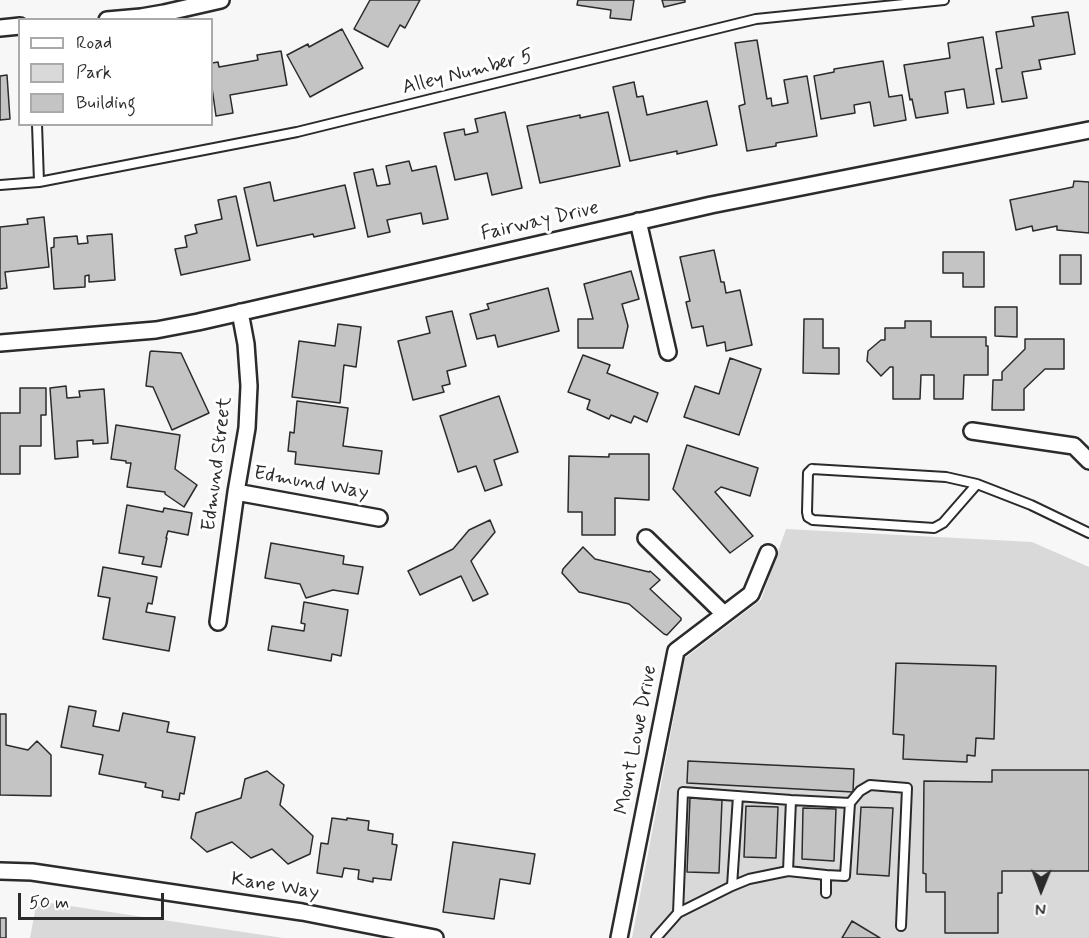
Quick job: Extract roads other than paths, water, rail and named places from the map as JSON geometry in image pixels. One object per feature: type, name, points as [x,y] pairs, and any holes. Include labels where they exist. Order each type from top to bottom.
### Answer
[{"type":"street","points":[[130,18],[220,0]]},
{"type":"street","points":[[0,28],[18,26]]},
{"type":"street","name":"Fairway Drive","points":[[0,343],[156,330],[711,205],[1089,130]]},
{"type":"street","points":[[638,221],[668,352]]},
{"type":"street","name":"Edmund Street","points":[[218,622],[247,428],[249,386],[246,345],[240,312]]},
{"type":"street","points":[[972,431],[1074,446],[1089,461]]},
{"type":"street","name":"Edmund Way","points":[[236,492],[379,518]]},
{"type":"street","points":[[646,538],[724,614]]},
{"type":"street","name":"Mount Lowe Drive","points":[[619,938],[676,651],[751,594],[768,553]]},
{"type":"street","name":"Kane Way","points":[[0,871],[32,872],[270,907],[435,938]]},
{"type":"lane","name":"Alley Number 5","points":[[0,185],[39,182],[297,132],[756,19],[944,0]]},
{"type":"lane","points":[[37,126],[39,182]]},
{"type":"lane","points":[[977,484],[943,523],[933,528],[813,520],[808,517],[807,512],[808,473],[812,470],[946,477],[977,484],[1031,505],[1089,533]]},
{"type":"lane","points":[[657,938],[678,913],[749,879],[788,871],[845,876],[850,803],[860,791],[870,785],[907,788],[901,926]]},
{"type":"lane","points":[[678,913],[683,792],[850,803]]},
{"type":"lane","points":[[732,886],[738,796]]},
{"type":"lane","points":[[788,871],[791,800]]},
{"type":"lane","points":[[826,875],[826,893]]}]
